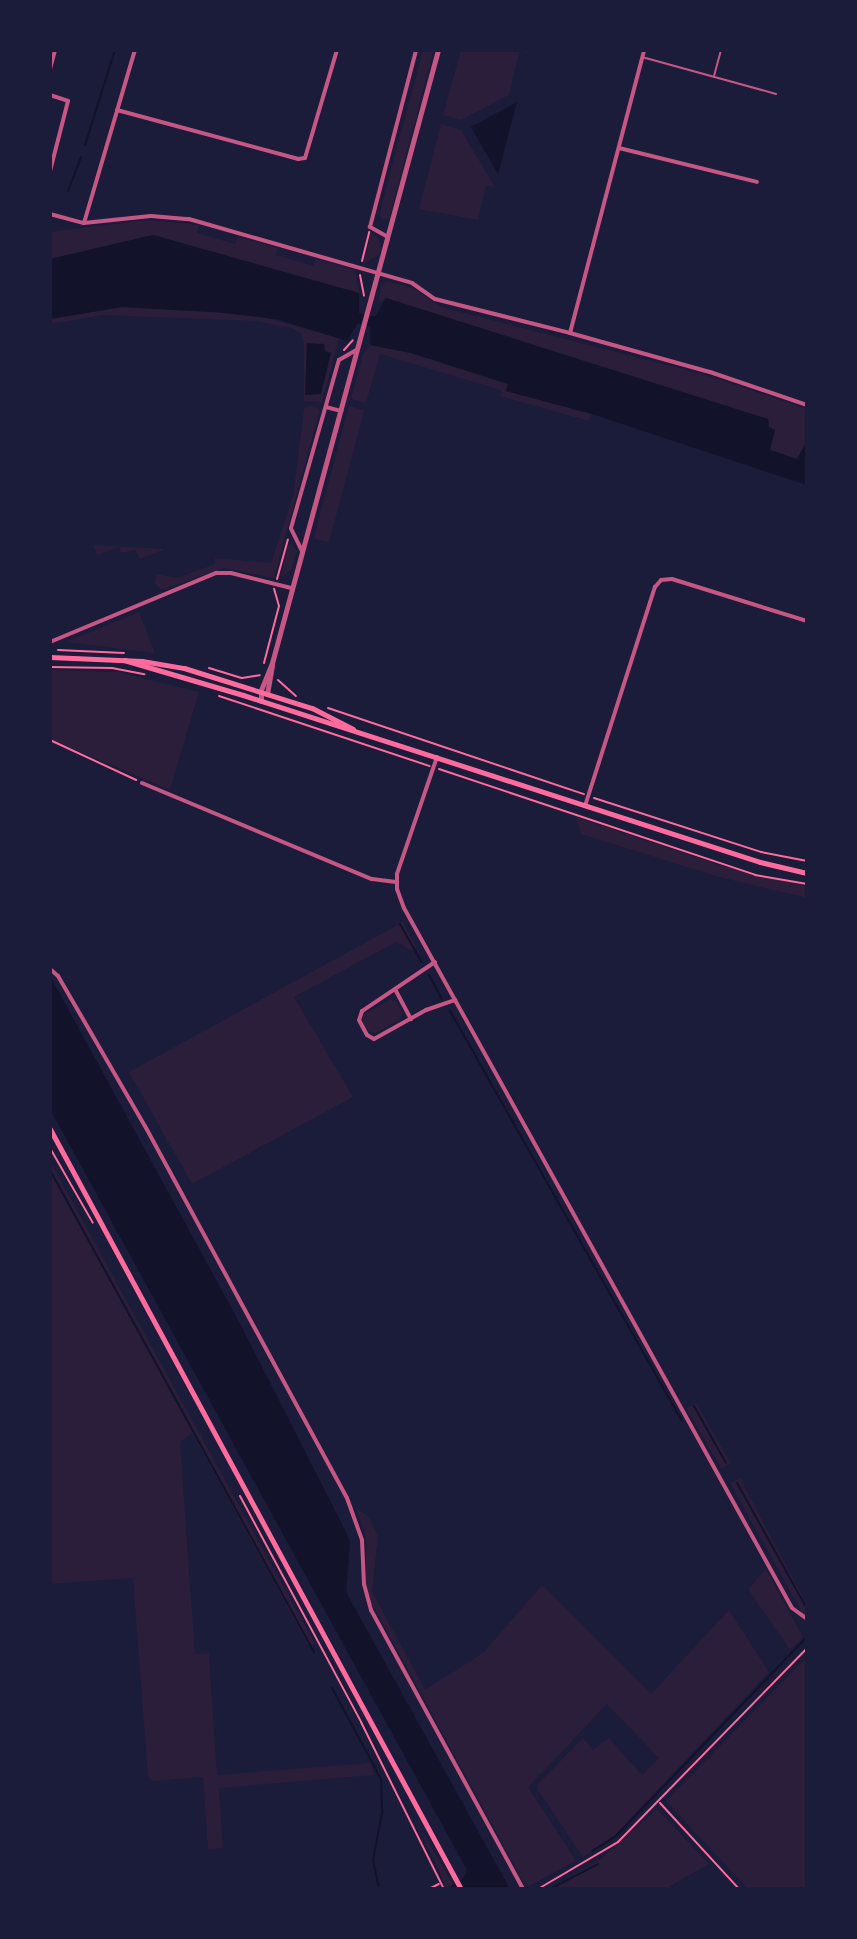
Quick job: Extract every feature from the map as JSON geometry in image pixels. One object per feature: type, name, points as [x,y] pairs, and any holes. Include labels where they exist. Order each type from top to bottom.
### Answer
[{"type":"main road","points":[[50,657],[124,660],[184,668],[312,708],[359,732]]},
{"type":"main road","points":[[124,660],[359,732],[760,862],[807,873]]},
{"type":"main road","points":[[50,1129],[461,1889]]},
{"type":"street","points":[[50,69],[55,50]]},
{"type":"street","points":[[84,223],[135,50]]},
{"type":"street","points":[[117,110],[298,159],[305,158],[337,50]]},
{"type":"street","points":[[388,237],[370,227],[416,50]]},
{"type":"street","points":[[261,701],[269,693],[272,663],[291,588],[438,50]]},
{"type":"street","points":[[570,333],[644,50]]},
{"type":"street","points":[[50,95],[68,101],[50,171]]},
{"type":"street","points":[[619,148],[757,182]]},
{"type":"street","points":[[50,214],[84,223],[175,216],[412,283],[435,299],[710,372],[807,405]]},
{"type":"street","points":[[302,551],[291,528],[339,360],[358,349]]},
{"type":"street","points":[[326,407],[341,411]]},
{"type":"street","points":[[50,642],[216,573],[231,573],[291,588]]},
{"type":"street","points":[[585,806],[655,587],[661,580],[672,579],[807,621]]},
{"type":"street","points":[[261,701],[262,675],[272,663]]},
{"type":"street","points":[[437,757],[396,882],[404,908],[792,1608],[807,1619]]},
{"type":"street","points":[[142,783],[372,879],[396,882]]},
{"type":"street","points":[[435,962],[362,1011],[359,1020],[367,1035],[374,1039],[455,999]]},
{"type":"street","points":[[50,969],[58,976],[145,1126],[347,1498],[362,1540],[364,1584],[371,1610],[523,1889]]},
{"type":"street","points":[[396,991],[411,1019]]},
{"type":"lane","points":[[713,77],[721,50]]},
{"type":"lane","points":[[642,57],[776,94]]},
{"type":"path","points":[[361,264],[370,227]]},
{"type":"path","points":[[359,271],[364,298]]},
{"type":"path","points":[[340,356],[356,337]]},
{"type":"path","points":[[247,679],[262,675],[279,606],[275,584],[291,528]]},
{"type":"path","points":[[50,667],[112,668],[152,675]]},
{"type":"path","points":[[272,678],[288,692],[301,697]]},
{"type":"path","points":[[211,693],[755,875],[807,884]]},
{"type":"path","points":[[326,707],[761,852],[807,861]]},
{"type":"path","points":[[50,740],[142,783]]},
{"type":"path","points":[[50,1148],[97,1231]]},
{"type":"path","points":[[234,1485],[361,1722],[444,1889]]},
{"type":"path","points":[[538,1889],[618,1842],[807,1648]]},
{"type":"path","points":[[659,1802],[739,1889]]},
{"type":"path","points":[[429,1889],[441,1883]]},
{"type":"shaded area","points":[[423,50],[434,50],[389,219],[382,220],[379,215]]},
{"type":"shaded area","points":[[461,50],[530,50],[529,53],[519,52],[509,95],[461,120],[443,115]]},
{"type":"shaded area","points":[[517,102],[498,174],[471,127]]},
{"type":"shaded area","points":[[441,124],[461,130],[495,187],[486,186],[478,220],[419,209]]},
{"type":"shaded area","points":[[149,220],[199,225],[197,233],[235,244],[238,237],[278,248],[276,255],[313,266],[316,259],[355,270],[359,293],[153,235],[50,259],[50,232]]},
{"type":"shaded area","points":[[371,233],[379,239],[381,248],[379,255],[363,264]]},
{"type":"shaded area","points":[[153,235],[359,293],[359,313],[375,317],[386,298],[768,419],[769,427],[775,430],[770,450],[797,459],[807,441],[807,485],[592,414],[506,391],[508,384],[411,353],[370,345],[370,327],[358,323],[347,341],[276,319],[215,312],[122,307],[50,319],[50,259]]},
{"type":"shaded area","points":[[386,281],[413,288],[441,307],[709,376],[807,409],[807,441],[797,459],[770,450],[775,430],[769,427],[769,421],[386,298],[378,303],[381,285]]},
{"type":"shaded area","points":[[122,307],[256,315],[339,338],[322,402],[304,401],[304,344],[301,333],[292,328],[255,321],[103,315],[50,324],[50,319]]},
{"type":"shaded area","points":[[307,343],[324,344],[325,351],[331,353],[321,394],[305,395]]},
{"type":"shaded area","points":[[370,345],[411,353],[507,384],[506,391],[592,414],[589,421],[500,396],[501,390],[380,354],[366,403],[351,399],[363,355]]},
{"type":"shaded area","points":[[349,406],[364,410],[329,542],[314,538]]},
{"type":"shaded area","points":[[304,408],[320,409],[274,578],[224,568],[162,590],[154,583],[157,574],[177,578],[215,564],[215,558],[271,563],[293,496]]},
{"type":"shaded area","points":[[292,543],[297,551],[291,570],[281,577],[287,546]]},
{"type":"shaded area","points":[[93,545],[165,549],[140,559],[135,550],[121,553],[119,547],[97,555]]},
{"type":"shaded area","points":[[139,612],[155,653],[66,642],[71,640]]},
{"type":"shaded area","points":[[50,670],[118,672],[199,692],[170,790],[50,739]]},
{"type":"shaded area","points":[[576,817],[723,866],[807,886],[807,898],[719,877],[581,834]]},
{"type":"shaded area","points":[[403,922],[416,948],[413,951],[396,942],[294,997],[353,1097],[192,1184],[129,1072]]},
{"type":"shaded area","points":[[50,976],[237,1318],[345,1530],[350,1542],[346,1592],[510,1889],[446,1889],[463,1879],[467,1870],[50,1109]]},
{"type":"shaded area","points":[[390,1000],[396,1001],[402,1012],[400,1020],[375,1033],[367,1031],[362,1021],[364,1014]]},
{"type":"shaded area","points":[[50,1161],[315,1644],[308,1645],[192,1433],[180,1442],[195,1654],[209,1653],[217,1775],[371,1763],[374,1775],[219,1788],[223,1848],[208,1849],[203,1777],[152,1781],[148,1776],[133,1578],[50,1584]]},
{"type":"shaded area","points":[[696,1403],[731,1464],[721,1469],[686,1408]]},
{"type":"shaded area","points":[[740,1478],[807,1605],[807,1621],[730,1483]]},
{"type":"shaded area","points":[[356,1508],[368,1516],[378,1536],[372,1591],[425,1690],[483,1653],[542,1585],[651,1694],[729,1610],[769,1672],[609,1841],[583,1857],[538,1790],[538,1784],[583,1738],[593,1750],[609,1738],[642,1775],[659,1758],[607,1704],[528,1787],[576,1861],[529,1886],[525,1885],[366,1593],[366,1537]]},
{"type":"shaded area","points":[[766,1569],[803,1637],[790,1650],[748,1589]]},
{"type":"shaded area","points":[[807,1657],[807,1889],[748,1889],[666,1801]]},
{"type":"shaded area","points":[[657,1809],[709,1864],[665,1889],[548,1889],[598,1861]]},
{"type":"shaded area","points":[[414,1818],[453,1884],[446,1888],[433,1857]]},
{"type":"waterway","points":[[85,145],[115,50]]},
{"type":"waterway","points":[[68,191],[81,157]]},
{"type":"waterway","points":[[400,924],[421,961]]},
{"type":"waterway","points":[[429,975],[442,999]]},
{"type":"waterway","points":[[450,1011],[682,1421]]},
{"type":"waterway","points":[[50,1170],[314,1652]]},
{"type":"waterway","points":[[694,1406],[726,1463]]},
{"type":"waterway","points":[[737,1483],[806,1607]]},
{"type":"waterway","points":[[592,1851],[616,1836],[807,1637]]},
{"type":"waterway","points":[[332,1688],[381,1779],[382,1813],[373,1860],[379,1889]]},
{"type":"waterway","points":[[550,1889],[598,1864]]}]
